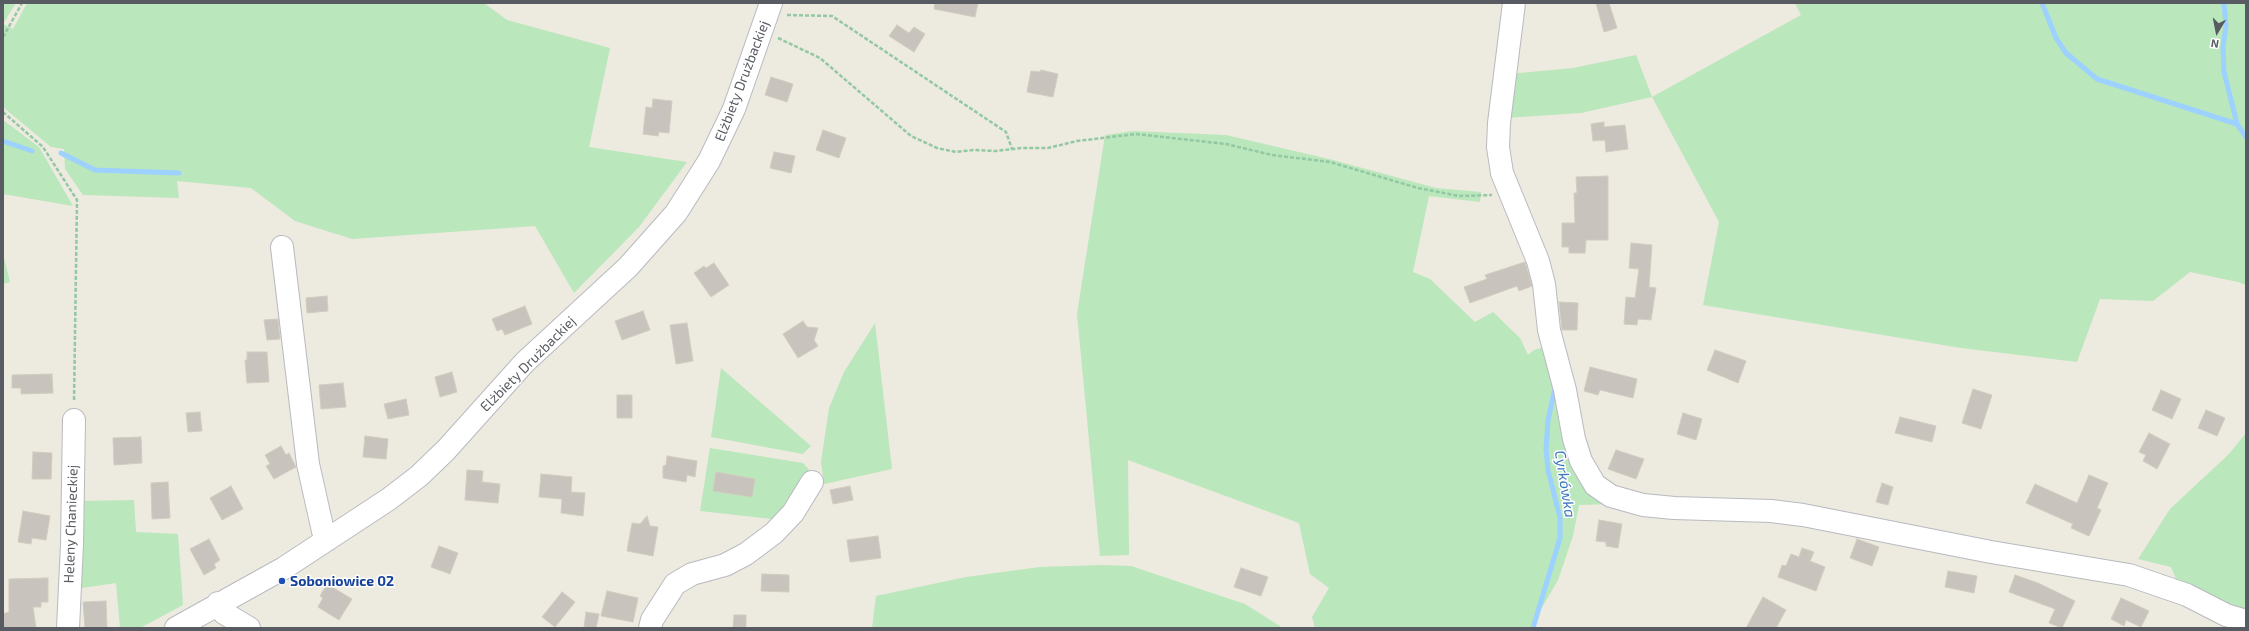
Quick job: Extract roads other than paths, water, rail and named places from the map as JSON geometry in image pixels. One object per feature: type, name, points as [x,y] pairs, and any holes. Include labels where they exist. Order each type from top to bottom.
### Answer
[{"type":"street","points":[[1514,3],[1501,108],[1498,147],[1502,173],[1540,268],[1544,284],[1549,330],[1574,439],[1581,461],[1595,485],[1610,496],[1643,504],[1668,507],[1771,511],[1803,515],[1999,553],[2129,575],[2187,595],[2226,615],[2246,621]]},
{"type":"street","name":"Elżbiety Drużbackiej","points":[[176,628],[218,603],[284,568],[390,499],[432,465],[525,362],[622,272],[656,236],[693,188],[722,138],[768,12]]},
{"type":"street","points":[[282,246],[308,464],[323,531],[327,540]]},
{"type":"street","name":"Heleny Chanieckiej","points":[[68,628],[72,544],[74,420]]},
{"type":"street","points":[[650,628],[652,620],[675,584],[692,574],[725,565],[746,554],[774,533],[793,513],[812,482]]},
{"type":"street","points":[[218,603],[224,613],[249,628]]},
{"type":"waterway","points":[[2042,3],[2056,38],[2066,53],[2097,79],[2237,124]]},
{"type":"waterway","points":[[2224,3],[2226,26],[2223,47],[2224,72],[2237,124],[2246,137]]},
{"type":"waterway","points":[[3,141],[32,151]]},
{"type":"waterway","points":[[61,153],[95,170],[179,173]]},
{"type":"waterway","name":"Cyrkówka","points":[[1533,628],[1560,538],[1560,518],[1548,470],[1546,449],[1548,420],[1555,388]]},
{"type":"place","name":"Soboniowice 02","points":[[282,581]]}]
